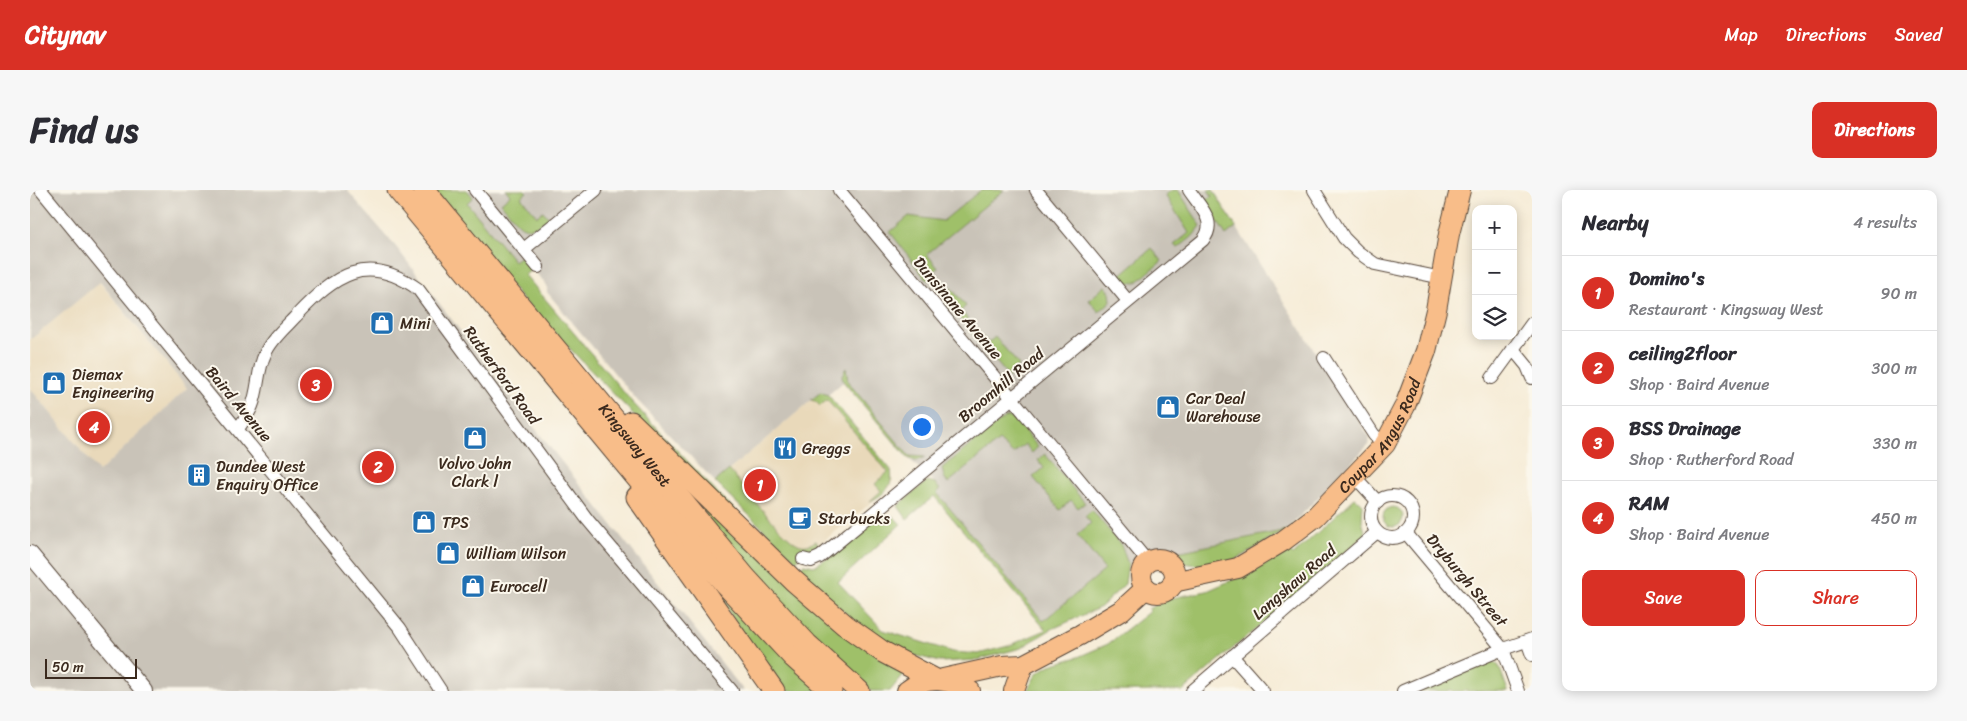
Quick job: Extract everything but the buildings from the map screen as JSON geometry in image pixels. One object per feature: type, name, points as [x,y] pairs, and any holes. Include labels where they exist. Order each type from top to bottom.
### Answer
[{"type":"highway","name":"Kingsway West","points":[[398,190],[724,583],[793,657],[831,691]]},
{"type":"highway","name":"Kingsway West","points":[[424,190],[548,342],[746,578],[806,644],[859,691]]},
{"type":"highway","points":[[548,342],[802,588],[882,652],[938,679]]},
{"type":"highway","points":[[547,370],[774,691]]},
{"type":"main road","name":"Coupar Angus Road","points":[[1146,588],[1151,591],[1161,592],[1171,587],[1173,582],[1238,568],[1282,541],[1315,517],[1385,444],[1405,406],[1426,350],[1442,278],[1449,234],[1460,190]]},
{"type":"main road","points":[[907,691],[916,684],[938,679],[1002,666],[1023,665],[1122,610],[1146,588],[1141,577],[1144,566],[1148,562],[1158,559],[1168,563],[1174,572],[1173,582]]},
{"type":"main road","points":[[1014,691],[1023,665]]},
{"type":"main road","points":[[938,679],[970,691]]},
{"type":"street","name":"Baird Avenue","points":[[41,190],[400,628],[441,691]]},
{"type":"street","points":[[475,190],[538,267]]},
{"type":"street","points":[[524,249],[596,190]]},
{"type":"street","name":"Dunsinane Avenue","points":[[839,190],[1148,562]]},
{"type":"street","points":[[1036,190],[1128,301]]},
{"type":"street","name":"Broomhill Road","points":[[803,559],[811,561],[820,557],[1203,240],[1209,232],[1210,222],[1189,190]]},
{"type":"street","points":[[1314,190],[1344,238],[1374,264],[1442,278]]},
{"type":"street","name":"Rutherford Road","points":[[238,429],[252,406],[265,352],[318,295],[342,277],[356,272],[371,270],[402,278],[418,289],[587,519],[732,691]]},
{"type":"street","points":[[1492,378],[1532,323]]},
{"type":"street","points":[[1513,349],[1527,366],[1532,378]]},
{"type":"street","points":[[1324,358],[1374,435],[1385,444]]},
{"type":"street","points":[[1355,477],[1378,502],[1374,507],[1371,521],[1377,532]]},
{"type":"street","name":"Dryburgh Street","points":[[1377,532],[1389,538],[1401,537],[1406,533],[1413,521],[1411,508],[1407,502],[1395,497],[1389,497],[1378,502]]},
{"type":"street","name":"Langshaw Road","points":[[1192,691],[1377,532]]},
{"type":"street","name":"Dryburgh Street","points":[[1406,533],[1503,649],[1518,691]]},
{"type":"street","points":[[30,554],[142,690]]},
{"type":"street","points":[[1503,649],[1530,640],[1532,655]]},
{"type":"street","name":"Dryburgh Street","points":[[1403,691],[1503,649]]},
{"type":"street","points":[[1232,656],[1263,691]]},
{"type":"shaded area","points":[[30,190],[347,190],[396,247],[534,427],[744,691],[30,691],[30,388],[99,472],[187,388],[100,282],[30,340]]},
{"type":"shaded area","points":[[467,190],[1213,190],[1369,437],[1369,444],[1287,530],[1172,553],[1106,569],[1043,621],[936,493],[940,490],[935,483],[908,458],[843,382],[828,395],[821,392],[715,482],[636,399],[547,292],[547,286],[536,273],[532,269],[514,261],[466,203],[473,197]]},
{"type":"shaded area","points":[[99,282],[187,388],[99,472],[30,388],[30,340]]},
{"type":"shaded area","points":[[821,392],[828,395],[891,470],[893,480],[890,487],[877,498],[819,545],[812,550],[804,552],[796,561],[715,482]]},
{"type":"green space","points":[[432,190],[467,190],[473,197],[467,203],[514,261],[521,256],[532,269],[525,275],[632,402],[718,494],[798,570],[804,564],[814,566],[832,555],[881,515],[894,517],[901,524],[838,582],[883,630],[953,652],[978,654],[1008,646],[1046,630],[934,496],[907,519],[898,506],[927,481],[935,483],[940,490],[937,493],[1043,621],[1105,570],[1077,535],[1091,523],[1085,516],[1092,510],[1121,545],[1128,564],[1125,584],[1101,607],[1050,630],[1021,648],[977,660],[940,662],[913,655],[907,658],[877,641],[713,497],[520,297]]},
{"type":"green space","points":[[506,190],[525,190],[527,192],[521,197],[537,216],[543,211],[549,218],[533,227],[527,228],[522,226],[501,203],[510,195]]},
{"type":"green space","points":[[981,190],[1004,190],[927,254],[938,268],[934,271],[939,277],[934,281],[927,280],[890,232],[909,216],[943,221]]},
{"type":"green space","points":[[1172,190],[1178,190],[1201,226],[1192,237],[1178,248],[1174,245],[1189,233],[1165,195]]},
{"type":"green space","points":[[1208,190],[1213,190],[1236,227],[1226,235],[1204,201],[1212,196]]},
{"type":"green space","points":[[1152,248],[1162,261],[1136,283],[1125,282],[1118,277]]},
{"type":"green space","points":[[1105,286],[1110,292],[1111,301],[1099,312],[1089,300]]},
{"type":"green space","points":[[951,288],[966,306],[961,311],[988,343],[995,337],[1019,365],[1016,368],[1018,370],[1009,377],[946,302],[945,293]]},
{"type":"green space","points":[[846,368],[848,382],[909,456],[925,457],[916,461],[908,458],[843,381],[842,375]]},
{"type":"green space","points":[[821,392],[828,395],[891,470],[891,481],[887,489],[875,499],[870,501],[881,491],[875,484],[888,472],[827,400],[820,406],[811,400]]},
{"type":"green space","points":[[1010,417],[1018,423],[1038,447],[1032,453],[1025,444],[1013,454],[999,441],[948,483],[942,468],[1004,418]]},
{"type":"green space","points":[[1045,454],[1085,503],[1078,508],[1071,500],[1060,510],[1033,477],[1044,468],[1038,460]]},
{"type":"green space","points":[[729,470],[764,512],[794,542],[805,545],[816,541],[819,545],[796,561],[715,482]]},
{"type":"green space","points":[[680,480],[905,673],[890,691],[871,691],[811,640],[750,575]]},
{"type":"green space","points":[[1355,498],[1363,504],[1362,521],[1366,535],[1183,691],[1027,691],[1037,673],[1050,665],[1078,657],[1108,644],[1150,611],[1148,609],[1167,599],[1207,591],[1250,572],[1289,551],[1293,555]]},
{"type":"green space","points":[[1389,507],[1397,507],[1403,513],[1403,521],[1397,527],[1389,527],[1383,521],[1383,513]]},
{"type":"green space","points":[[1287,530],[1235,560],[1206,566],[1182,563],[1172,553]]},
{"type":"green space","points":[[697,562],[820,691],[782,691],[763,666]]},
{"type":"green space","points":[[1484,661],[1492,661],[1499,666],[1508,691],[1414,691]]},
{"type":"place","name":"Mini","points":[[382,323]]},
{"type":"place","name":"Diemax Engineering","points":[[54,383]]},
{"type":"place","name":"BSS Drainage","points":[[316,385]]},
{"type":"place","name":"Car Deal Warehouse","points":[[1168,407]]},
{"type":"place","name":"RAM","points":[[94,427]]},
{"type":"place","name":"Volvo John Clark l","points":[[475,438]]},
{"type":"place","name":"Greggs","points":[[785,448]]},
{"type":"place","name":"ceiling2floor","points":[[378,467]]},
{"type":"place","name":"Dundee West Enquiry Office","points":[[199,475]]},
{"type":"place","name":"Domino's","points":[[760,485]]},
{"type":"place","name":"Starbucks","points":[[800,518]]},
{"type":"place","name":"TPS","points":[[424,522]]},
{"type":"place","name":"William Wilson","points":[[448,553]]},
{"type":"place","name":"Eurocell","points":[[473,586]]}]
